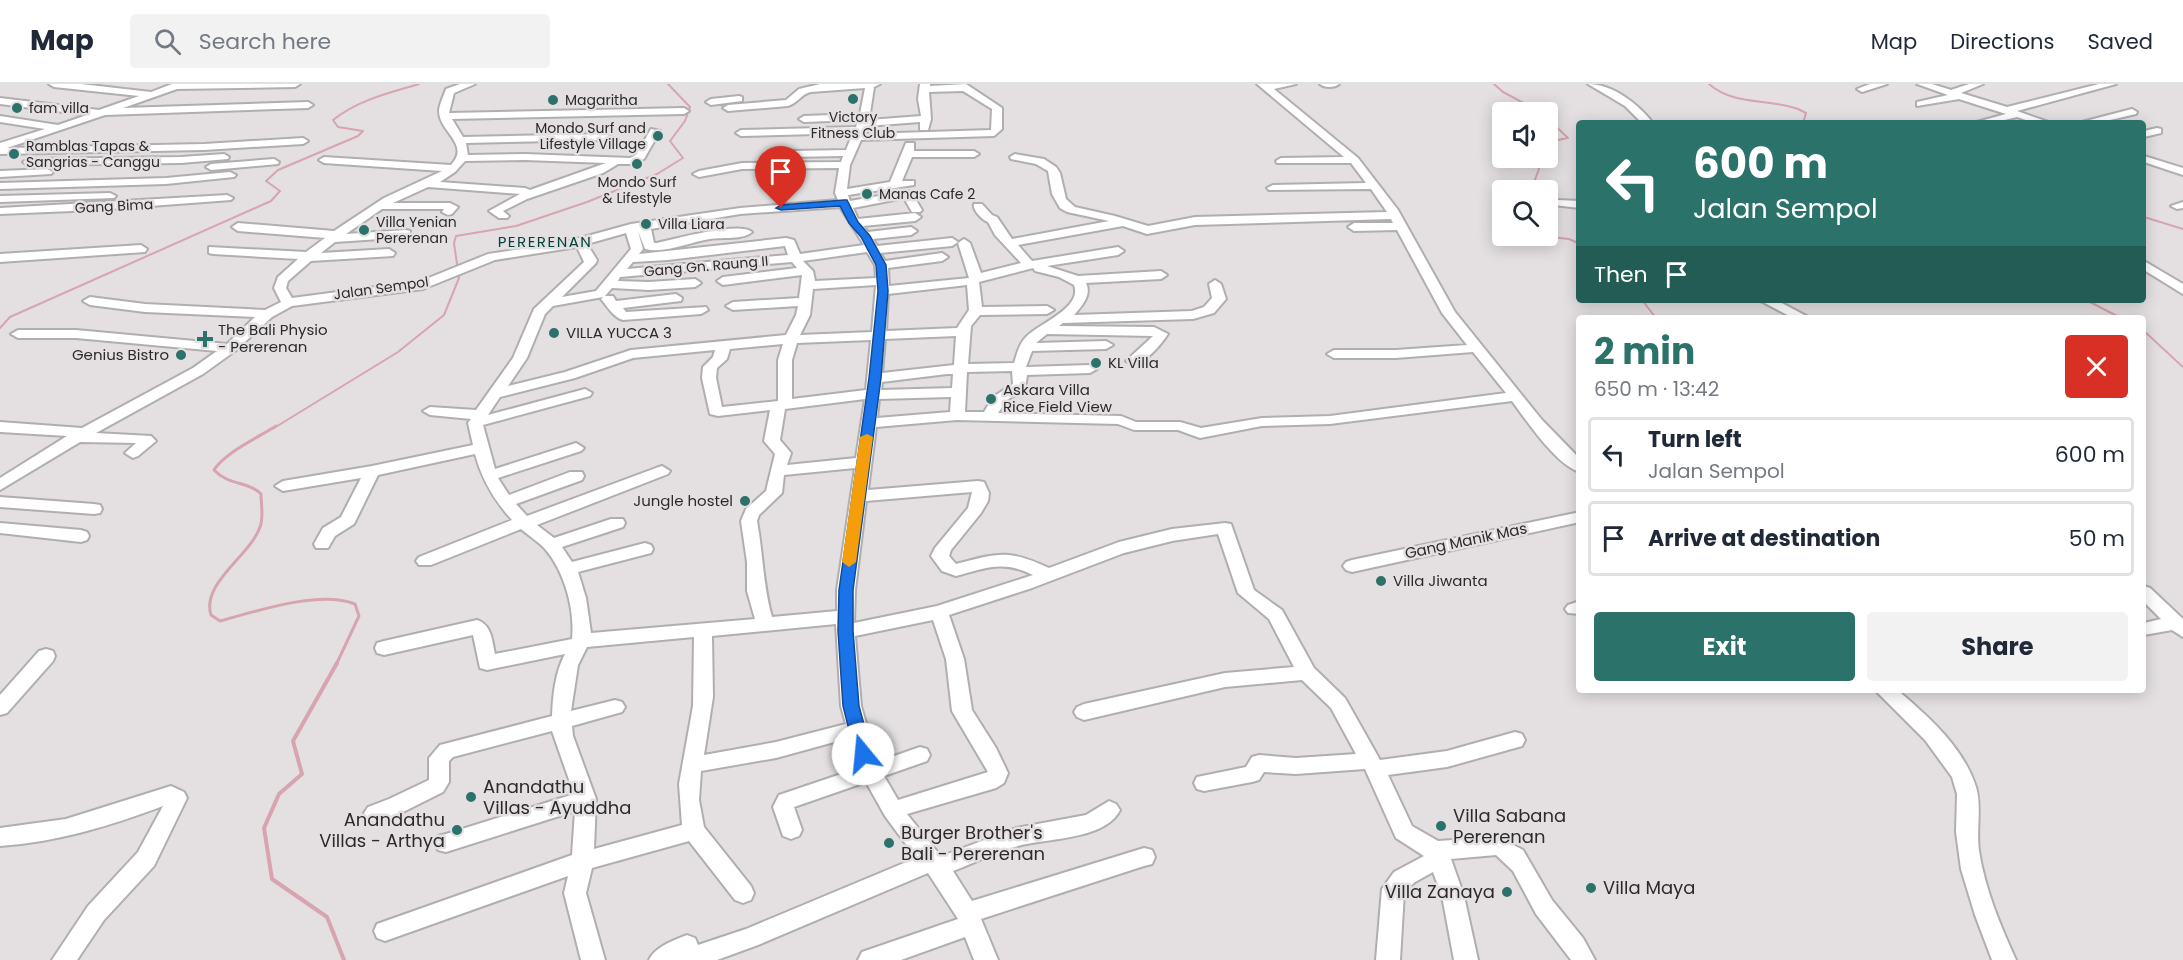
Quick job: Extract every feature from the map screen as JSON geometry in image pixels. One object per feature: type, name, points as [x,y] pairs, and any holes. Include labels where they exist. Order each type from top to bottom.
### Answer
[{"type":"street","points":[[54,84],[153,94]]},
{"type":"street","points":[[163,84],[295,84]]},
{"type":"street","points":[[288,303],[280,288],[282,280],[308,257],[380,206],[426,184],[457,163],[463,149],[445,113],[449,91],[470,84]]},
{"type":"street","points":[[1264,86],[1291,84]]},
{"type":"street","points":[[1325,84],[1334,84]]},
{"type":"street","points":[[1593,84],[1629,104],[1645,120]]},
{"type":"street","points":[[1862,89],[1882,84]]},
{"type":"street","points":[[1922,84],[2037,120]]},
{"type":"street","points":[[1922,104],[1956,94],[1978,84]]},
{"type":"street","points":[[2008,110],[2111,84]]},
{"type":"street","points":[[0,146],[59,128],[178,85]]},
{"type":"street","points":[[813,109],[862,118],[916,135],[985,135],[997,129],[996,108],[963,86],[926,87],[923,99],[926,119],[916,135],[895,185]]},
{"type":"street","points":[[1264,86],[1354,160],[1397,220],[1449,313],[1563,453],[1576,464]]},
{"type":"street","points":[[711,102],[797,94],[810,90],[862,118]]},
{"type":"street","points":[[728,108],[790,102],[797,94]]},
{"type":"street","points":[[141,99],[299,96]]},
{"type":"street","points":[[851,96],[862,118],[843,201],[865,239],[882,279],[873,389],[849,563],[845,624],[851,706],[855,729],[872,773],[892,810],[935,864],[969,919],[986,960]]},
{"type":"street","points":[[0,101],[104,112],[308,105]]},
{"type":"street","points":[[445,113],[593,103]]},
{"type":"street","points":[[445,113],[684,111]]},
{"type":"street","points":[[2096,120],[2132,112]]},
{"type":"street","points":[[1992,120],[2019,114]]},
{"type":"street","points":[[90,117],[139,118]]},
{"type":"street","points":[[741,133],[862,118]]},
{"type":"street","points":[[813,141],[862,118]]},
{"type":"street","points":[[790,154],[862,118]]},
{"type":"street","points":[[699,174],[742,166],[862,118]]},
{"type":"street","points":[[0,119],[59,128]]},
{"type":"street","points":[[804,119],[926,119]]},
{"type":"street","points":[[2146,133],[2157,130]]},
{"type":"street","points":[[324,160],[457,163],[525,157],[613,161],[637,159],[655,131]]},
{"type":"street","points":[[0,137],[20,140],[204,136]]},
{"type":"street","points":[[458,140],[606,137]]},
{"type":"street","points":[[0,151],[204,147],[303,141]]},
{"type":"street","points":[[908,154],[974,154]]},
{"type":"street","points":[[0,163],[275,157],[159,170],[0,174]]},
{"type":"street","points":[[1015,157],[1045,164],[1052,169],[1057,192],[1067,208],[1147,230],[1174,223],[1214,220],[1397,220]]},
{"type":"street","points":[[1281,161],[1354,160]]},
{"type":"street","points":[[2146,160],[2183,172]]},
{"type":"street","points":[[503,216],[495,211],[551,186],[582,178],[613,164],[613,161]]},
{"type":"street","points":[[0,186],[166,181],[263,172]]},
{"type":"street","points":[[843,201],[895,185],[910,183]]},
{"type":"street","points":[[426,184],[525,191]]},
{"type":"street","points":[[1273,188],[1374,186]]},
{"type":"street","points":[[0,199],[214,190]]},
{"type":"street","points":[[843,201],[907,194],[916,214],[865,239]]},
{"type":"street","name":"Gang Bima","points":[[0,211],[227,198]]},
{"type":"street","name":"Jalan Sempol","points":[[4,480],[75,438],[177,384],[230,348],[267,314],[288,303],[423,285],[492,256],[580,242],[638,227],[740,211],[843,201]]},
{"type":"street","points":[[1558,203],[1576,205]]},
{"type":"street","points":[[380,206],[452,207],[448,212]]},
{"type":"street","points":[[978,206],[988,218],[993,219],[999,232],[1029,266],[1068,274],[1079,283],[1083,294],[1078,304],[1063,318],[1041,330],[1026,346],[1019,369],[1020,386],[1001,397],[993,405],[990,415]]},
{"type":"street","points":[[1280,229],[1397,220]]},
{"type":"street","points":[[1010,243],[1124,222]]},
{"type":"street","points":[[238,227],[337,237],[406,234]]},
{"type":"street","points":[[638,227],[649,246],[657,247],[711,235],[746,232]]},
{"type":"street","points":[[603,289],[637,249],[638,227]]},
{"type":"street","points":[[865,239],[911,231]]},
{"type":"street","points":[[865,239],[958,242],[975,279],[976,311],[964,325],[957,416]]},
{"type":"street","name":"Gang Gn. Raung II","points":[[616,274],[795,258],[865,239]]},
{"type":"street","points":[[580,242],[591,260],[590,263],[548,303],[534,320],[520,358],[477,419],[480,448],[489,476],[505,502],[551,545],[568,569],[577,598],[582,631],[580,642],[569,665],[563,691],[561,720],[562,736],[586,799],[583,861],[575,893],[588,948],[594,959]]},
{"type":"street","points":[[629,258],[669,258],[786,242],[790,243],[795,258],[807,278],[803,315],[791,339],[785,360],[782,404],[772,441],[783,453],[777,471],[774,493],[752,513],[749,521],[756,562],[756,591],[765,623]]},
{"type":"street","points":[[0,258],[141,249]]},
{"type":"street","points":[[213,250],[308,257],[389,253]]},
{"type":"street","points":[[723,281],[807,278],[975,279],[1029,266],[1118,251]]},
{"type":"street","points":[[882,279],[942,257]]},
{"type":"street","points":[[2146,266],[2183,290]]},
{"type":"street","points":[[1079,283],[1161,275]]},
{"type":"street","points":[[548,303],[603,289],[695,283]]},
{"type":"street","points":[[1079,283],[1142,285]]},
{"type":"street","points":[[1063,318],[1193,315],[1209,310],[1219,299],[1215,284]]},
{"type":"street","points":[[603,289],[623,316],[701,310]]},
{"type":"street","points":[[613,305],[676,297]]},
{"type":"street","points":[[90,301],[144,308],[267,314]]},
{"type":"street","points":[[733,306],[804,302]]},
{"type":"street","points":[[1772,303],[1797,315]]},
{"type":"street","points":[[976,311],[1047,310]]},
{"type":"street","points":[[1041,330],[1154,331],[1161,334],[1156,342],[1133,361]]},
{"type":"street","points":[[494,393],[570,375],[622,356],[791,339],[963,332]]},
{"type":"street","points":[[18,334],[76,334],[230,348]]},
{"type":"street","points":[[724,344],[719,361],[710,367],[709,378],[716,411],[782,404],[873,389],[961,368],[1089,369]]},
{"type":"street","points":[[1026,346],[1106,345]]},
{"type":"street","points":[[1334,354],[1396,354],[1478,348]]},
{"type":"street","points":[[873,389],[960,392]]},
{"type":"street","points":[[430,411],[477,419],[585,393]]},
{"type":"street","points":[[868,423],[990,415],[1121,420],[1134,426],[1186,427],[1200,433],[1262,422],[1330,420],[1517,396]]},
{"type":"street","points":[[0,427],[75,438]]},
{"type":"street","points":[[0,438],[146,439],[147,441],[133,453]]},
{"type":"street","points":[[284,486],[372,471],[480,448]]},
{"type":"street","points":[[489,476],[576,448]]},
{"type":"street","points":[[777,471],[863,462]]},
{"type":"street","points":[[321,544],[329,532],[348,520],[372,471]]},
{"type":"street","points":[[425,561],[662,471]]},
{"type":"street","points":[[505,502],[576,476]]},
{"type":"street","points":[[860,496],[978,486],[981,494],[978,507],[943,548],[940,556],[944,563],[956,570],[998,559],[1010,560],[1048,575]]},
{"type":"street","points":[[0,502],[94,509]]},
{"type":"street","name":"Gang Manik Mas","points":[[1352,566],[1576,518]]},
{"type":"street","points":[[551,545],[617,523]]},
{"type":"street","points":[[0,528],[81,536]]},
{"type":"street","points":[[384,648],[477,627],[481,631],[487,663],[580,642],[765,623],[845,624],[875,627],[939,612],[1026,584],[1145,541],[1225,528],[1247,593],[1276,615],[1307,673],[1338,703],[1372,765],[1404,831],[1438,855],[1453,896],[1466,960]]},
{"type":"street","points":[[568,569],[645,549]]},
{"type":"street","points":[[2146,594],[2179,627]]},
{"type":"street","points":[[892,810],[989,782],[997,777],[998,773],[962,711],[955,659],[939,612]]},
{"type":"street","points":[[2146,629],[2179,627]]},
{"type":"street","points":[[703,631],[703,705],[691,765],[689,796],[694,831],[743,893]]},
{"type":"street","points":[[0,708],[46,656]]},
{"type":"street","points":[[1084,712],[1225,680],[1307,673]]},
{"type":"street","points":[[1889,693],[1902,704],[1954,762],[1966,788],[1967,837],[1974,879],[2004,960]]},
{"type":"street","points":[[375,813],[396,806],[436,786],[439,782],[439,758],[447,751],[615,707]]},
{"type":"street","points":[[691,765],[776,750],[855,729]]},
{"type":"street","points":[[1204,783],[1252,774],[1258,763],[1296,766],[1372,765],[1447,759],[1515,740]]},
{"type":"street","points":[[791,830],[783,807],[786,801],[872,773],[920,754]]},
{"type":"street","points":[[0,837],[57,831],[97,821],[171,795],[177,798],[173,810],[146,859],[96,913],[64,960]]},
{"type":"street","points":[[446,843],[586,799]]},
{"type":"street","points":[[661,960],[750,938],[935,864],[1016,837],[1091,823],[1109,810]]},
{"type":"street","points":[[385,931],[583,861],[694,831]]},
{"type":"street","points":[[1388,960],[1393,890],[1396,884],[1438,855],[1498,846],[1507,849],[1527,870],[1544,907],[1570,937],[1583,960]]},
{"type":"street","points":[[870,960],[969,919],[1144,857]]},
{"type":"waterway","points":[[0,328],[10,317],[271,201],[280,191],[266,181],[278,170],[358,136],[363,131],[338,127],[333,120],[363,102],[419,84]]},
{"type":"waterway","points":[[274,428],[398,352],[444,315],[459,278],[454,243],[456,236],[516,226],[587,202],[657,174],[683,158],[670,141],[685,121],[690,107],[668,84]]},
{"type":"waterway","points":[[1494,84],[1522,102]]},
{"type":"waterway","points":[[1709,84],[1729,96],[1798,109],[1806,113],[1804,120]]},
{"type":"waterway","points":[[1558,128],[1568,138],[1558,140]]},
{"type":"waterway","points":[[1535,180],[1538,168]]},
{"type":"waterway","points":[[2146,218],[2183,229]]},
{"type":"waterway","points":[[1558,238],[1576,242]]},
{"type":"waterway","points":[[1644,303],[1654,315]]},
{"type":"waterway","points":[[2092,303],[2115,315]]},
{"type":"waterway","points":[[2146,333],[2183,367]]},
{"type":"waterway","points":[[276,426],[234,452],[214,470],[226,479],[250,487],[261,494],[262,515],[255,538],[219,581],[213,592],[210,603],[211,615],[220,621],[269,608],[324,599],[355,604],[359,616],[337,664]]},
{"type":"waterway","points":[[337,664],[293,741],[302,774],[279,794],[264,828],[272,879],[327,917],[344,960]]},
{"type":"slow traffic","points":[[849,562],[867,437]]},
{"type":"place","name":"Victory Fitness Club","points":[[853,99]]},
{"type":"place","name":"Magaritha","points":[[553,100]]},
{"type":"place","name":"fam villa","points":[[17,108]]},
{"type":"place","name":"Mondo Surf and Lifestyle Village","points":[[658,136]]},
{"type":"place","name":"Ramblas Tapas & Sangrias - Canggu","points":[[14,154]]},
{"type":"place","name":"Mondo Surf & Lifestyle","points":[[637,164]]},
{"type":"place","name":"Manas Cafe 2","points":[[867,194]]},
{"type":"place","name":"Villa Liara","points":[[646,224]]},
{"type":"place","name":"Villa Yenian Pererenan","points":[[364,230]]},
{"type":"place","name":"VILLA YUCCA 3","points":[[554,333]]},
{"type":"place","name":"The Bali Physio - Pererenan","points":[[205,339]]},
{"type":"place","name":"Genius Bistro","points":[[181,355]]},
{"type":"place","name":"KL Villa","points":[[1096,363]]},
{"type":"place","name":"Askara Villa Rice Field View","points":[[991,399]]},
{"type":"place","name":"Jungle hostel","points":[[745,501]]},
{"type":"place","name":"Villa Jiwanta","points":[[1381,581]]},
{"type":"place","name":"Anandathu Villas - Ayuddha","points":[[471,797]]},
{"type":"place","name":"Villa Sabana Pererenan","points":[[1441,826]]},
{"type":"place","name":"Anandathu Villas - Arthya","points":[[457,830]]},
{"type":"place","name":"Burger Brother's Bali - Pererenan","points":[[889,843]]},
{"type":"place","name":"Villa Maya","points":[[1591,888]]},
{"type":"place","name":"Villa Zanaya","points":[[1507,892]]},
{"type":"district","name":"PERERENAN","points":[[545,242]]},
{"type":"route","points":[[781,208],[844,202],[854,223],[865,236],[881,265],[883,291],[875,378],[846,590],[845,631],[851,706],[863,754]]}]
